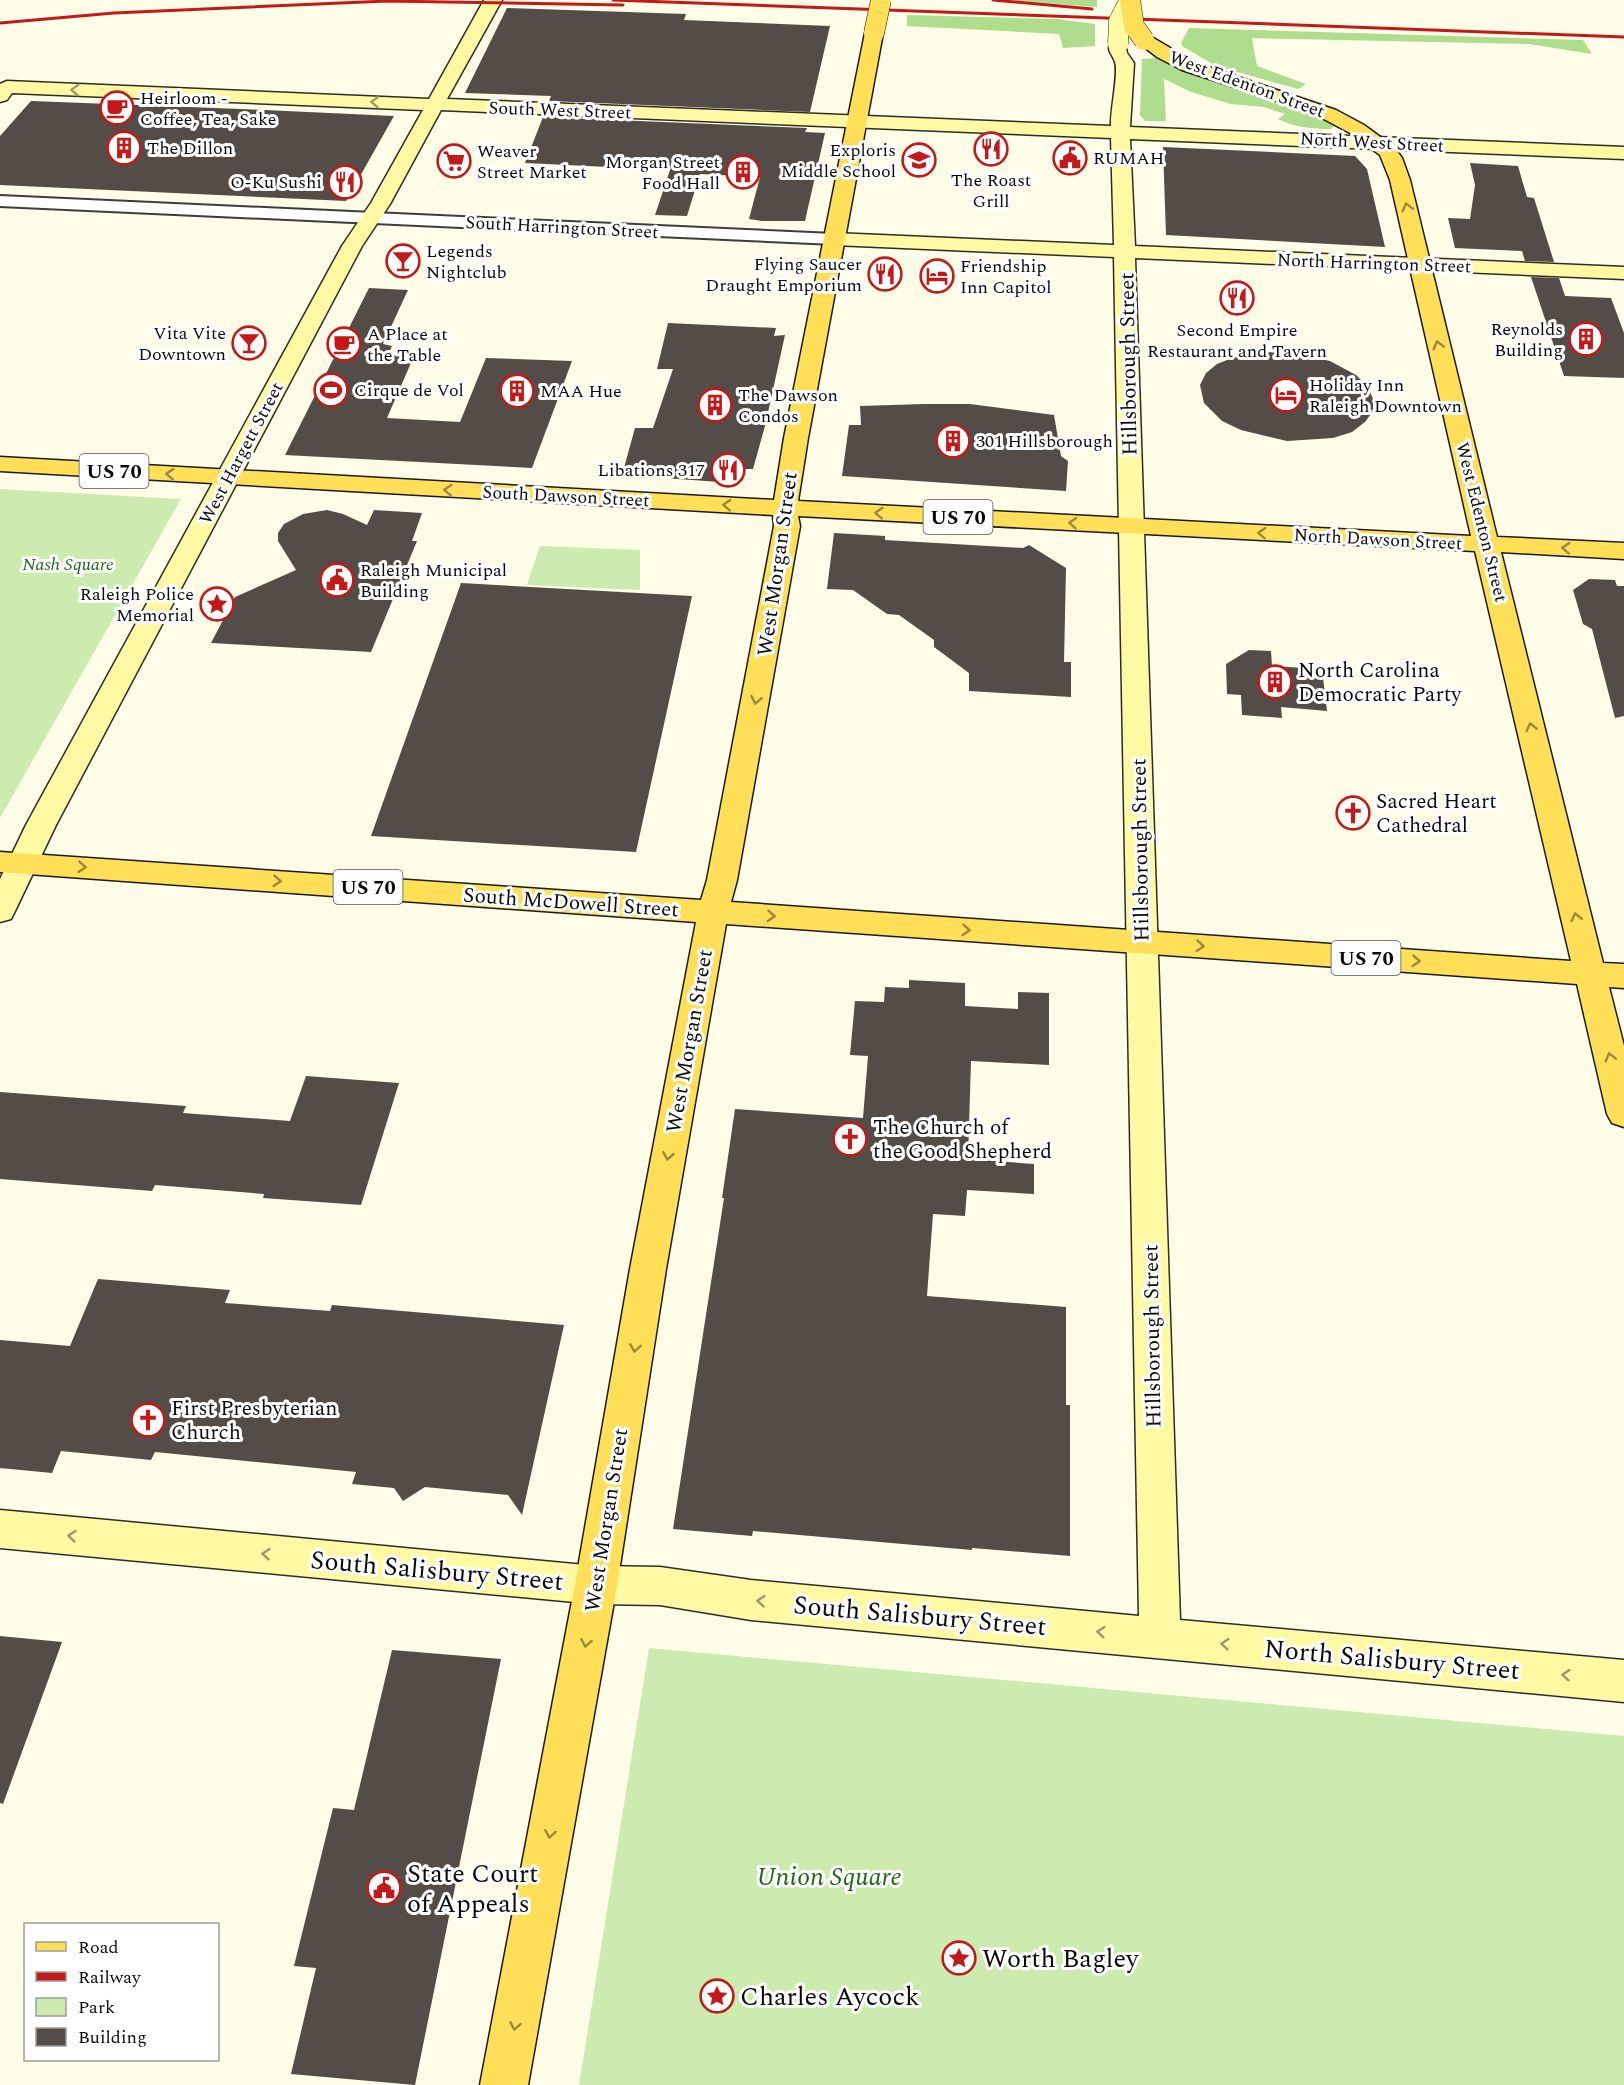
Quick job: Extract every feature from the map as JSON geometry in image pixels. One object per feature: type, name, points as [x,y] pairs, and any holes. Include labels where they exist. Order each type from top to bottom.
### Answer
[{"type":"main road","name":"West Morgan Street","points":[[504,2085],[596,1585],[648,1269],[713,912],[722,880],[788,526],[785,508],[856,122],[881,0]]},
{"type":"main road","name":"Hillsborough Street","points":[[1130,0],[1134,26],[1140,37],[1151,46]]},
{"type":"main road","name":"West Edenton Street","points":[[1151,46],[1198,70],[1319,110],[1347,123],[1391,156],[1420,264],[1624,1114]]},
{"type":"main road","name":"South Dawson Street","points":[[0,464],[1132,526]]},
{"type":"main road","name":"North Dawson Street","points":[[1132,526],[1624,551]]},
{"type":"main road","name":"South McDowell Street","points":[[12,863],[1142,942]]},
{"type":"main road","name":"US 70","points":[[1142,942],[1624,976]]},
{"type":"street","name":"West Hargett Street","points":[[0,911],[12,863],[41,825],[369,217],[380,204],[493,0]]},
{"type":"street","name":"Hillsborough Street","points":[[1130,0],[1119,21],[1118,53],[1125,63],[1120,132],[1125,252],[1160,1638]]},
{"type":"street","points":[[1125,63],[1133,54],[1151,46]]},
{"type":"street","name":"South West Street","points":[[2,90],[434,104],[1120,132]]},
{"type":"street","name":"North West Street","points":[[1120,132],[1624,153]]},
{"type":"street","name":"South Harrington Street","points":[[0,201],[1125,252]]},
{"type":"street","name":"North Harrington Street","points":[[1125,252],[1624,273]]},
{"type":"street","name":"South Salisbury Street","points":[[0,1529],[596,1585],[660,1586],[762,1601],[1160,1638]]},
{"type":"street","name":"North Salisbury Street","points":[[1160,1638],[1624,1681]]},
{"type":"green space","points":[[1014,0],[1097,0],[1097,7],[1018,1]]},
{"type":"green space","points":[[907,15],[1058,19],[1095,24],[1095,46],[1063,48],[1059,34],[907,26]]},
{"type":"green space","points":[[1189,28],[1583,40],[1592,54],[1529,44],[1252,38],[1257,66],[1306,84],[1298,89],[1216,66],[1182,46],[1181,43]]},
{"type":"green space","points":[[1158,58],[1338,123],[1331,129],[1297,126],[1278,119],[1285,114],[1264,107],[1231,104],[1191,92],[1164,79],[1166,121],[1145,121],[1140,115],[1142,59]]},
{"type":"green space","name":"Nash Square","points":[[0,489],[181,499],[0,818]]},
{"type":"green space","points":[[540,546],[640,550],[640,590],[527,585]]},
{"type":"green space","name":"Union Square","points":[[649,1648],[1624,1736],[1624,2085],[579,2085]]},
{"type":"building","points":[[507,8],[686,14],[684,20],[830,26],[810,112],[549,101],[551,96],[465,93]]},
{"type":"building","name":"The Dillon","points":[[31,101],[394,116],[346,201],[0,185],[0,136]]},
{"type":"building","name":"Morgan Street Food Hall","points":[[543,117],[807,128],[805,132],[825,133],[805,221],[749,219],[760,177],[700,174],[687,216],[655,215],[670,170],[525,163]]},
{"type":"building","points":[[1163,147],[1355,156],[1367,169],[1385,247],[1166,235]]},
{"type":"building","points":[[1470,163],[1518,166],[1527,197],[1534,198],[1554,262],[1525,261],[1522,251],[1455,248],[1448,218],[1470,219],[1475,185]]},
{"type":"building","name":"Reynolds Building","points":[[1531,277],[1559,278],[1565,296],[1611,298],[1624,333],[1624,378],[1564,376]]},
{"type":"building","name":"MAA Hue","points":[[369,288],[408,290],[383,344],[392,346],[388,355],[414,356],[387,418],[460,422],[486,358],[572,361],[532,468],[285,455]]},
{"type":"building","name":"The Dawson Condos","points":[[668,323],[776,328],[774,336],[785,335],[753,469],[741,469],[721,475],[720,482],[622,475],[635,428],[653,428],[673,369],[657,369]]},
{"type":"building","name":"Holiday Inn Raleigh Downtown","points":[[1286,351],[1330,361],[1356,375],[1368,387],[1373,399],[1373,411],[1365,422],[1352,432],[1333,438],[1287,441],[1241,430],[1222,421],[1204,403],[1200,385],[1206,373],[1217,364],[1242,354]]},
{"type":"building","name":"301 Hillsborough","points":[[970,404],[1054,415],[1061,456],[1068,461],[1066,491],[842,476],[849,425],[861,425],[860,406]]},
{"type":"building","name":"Raleigh Municipal Building","points":[[327,510],[343,514],[367,525],[374,510],[422,513],[412,541],[417,541],[371,652],[211,643],[235,597],[296,570],[278,541],[278,533],[284,524],[303,514]]},
{"type":"building","points":[[834,533],[885,536],[885,540],[1023,548],[1029,545],[1066,568],[1064,662],[1071,662],[1071,697],[969,691],[969,673],[934,647],[934,640],[899,615],[887,614],[853,590],[827,589]]},
{"type":"building","points":[[1589,579],[1615,580],[1617,586],[1624,586],[1624,716],[1615,718],[1592,629],[1583,624],[1573,590]]},
{"type":"building","points":[[461,583],[692,596],[636,852],[371,836]]},
{"type":"building","name":"North Carolina Democratic Party","points":[[1249,650],[1271,651],[1272,666],[1322,669],[1327,711],[1281,707],[1282,718],[1242,715],[1241,695],[1227,694],[1226,664]]},
{"type":"building","points":[[909,980],[965,983],[965,1006],[1018,1009],[1018,992],[1049,993],[1049,1065],[971,1061],[968,1159],[1034,1164],[1034,1194],[967,1190],[965,1216],[933,1214],[927,1296],[1066,1307],[1066,1405],[1070,1405],[1070,1556],[753,1531],[752,1536],[673,1529],[724,1198],[722,1198],[735,1109],[863,1118],[868,1056],[850,1055],[855,1001],[884,1002],[885,987],[909,988]]},
{"type":"building","points":[[306,1076],[399,1083],[361,1205],[263,1198],[264,1194],[155,1185],[152,1191],[0,1179],[0,1092],[186,1106],[183,1113],[290,1121]]},
{"type":"building","name":"First Presbyterian Church","points":[[98,1279],[230,1290],[225,1303],[330,1311],[332,1305],[564,1325],[522,1515],[508,1495],[425,1487],[403,1501],[394,1488],[352,1484],[356,1472],[155,1452],[151,1460],[61,1451],[52,1473],[0,1468],[0,1340],[70,1346]]},
{"type":"building","points":[[0,1636],[62,1642],[3,1804],[0,1803]]},
{"type":"building","name":"State Court of Appeals","points":[[392,1650],[501,1659],[415,2085],[291,2074],[316,1968],[294,1966],[333,1808],[354,1810]]},
{"type":"railway","points":[[613,0],[1624,37]]},
{"type":"railway","points":[[993,0],[1092,9]]},
{"type":"railway","points":[[0,23],[114,13],[387,1],[623,5]]},
{"type":"place","name":"Heirloom - Coffee, Tea, Sake","points":[[117,108]]},
{"type":"place","name":"The Dillon","points":[[124,148]]},
{"type":"place","name":"The Roast Grill","points":[[991,149]]},
{"type":"place","name":"RUMAH","points":[[1070,158]]},
{"type":"place","name":"Exploris Middle School","points":[[919,160]]},
{"type":"place","name":"Weaver Street Market","points":[[454,161]]},
{"type":"place","name":"Morgan Street Food Hall","points":[[743,172]]},
{"type":"place","name":"O-Ku Sushi","points":[[345,182]]},
{"type":"place","name":"Legends Nightclub","points":[[403,261]]},
{"type":"place","name":"Flying Saucer Draught Emporium","points":[[885,274]]},
{"type":"place","name":"Friendship Inn Capitol","points":[[937,276]]},
{"type":"place","name":"Second Empire Restaurant and Tavern","points":[[1237,298]]},
{"type":"place","name":"Reynolds Building","points":[[1586,339]]},
{"type":"place","name":"Vita Vite Downtown","points":[[249,343]]},
{"type":"place","name":"A Place at the Table","points":[[344,344]]},
{"type":"place","name":"Cirque de Vol","points":[[331,390]]},
{"type":"place","name":"MAA Hue","points":[[517,391]]},
{"type":"place","name":"Holiday Inn Raleigh Downtown","points":[[1286,395]]},
{"type":"place","name":"The Dawson Condos","points":[[715,405]]},
{"type":"place","name":"301 Hillsborough","points":[[953,441]]},
{"type":"place","name":"Libations 317","points":[[728,470]]},
{"type":"place","name":"Raleigh Municipal Building","points":[[337,580]]},
{"type":"place","name":"Raleigh Police Memorial","points":[[217,604]]},
{"type":"place","name":"North Carolina Democratic Party","points":[[1275,682]]},
{"type":"place","name":"Sacred Heart Cathedral","points":[[1353,813]]},
{"type":"place","name":"The Church of the Good Shepherd","points":[[850,1139]]},
{"type":"place","name":"First Presbyterian Church","points":[[148,1420]]},
{"type":"place","name":"State Court of Appeals","points":[[384,1888]]},
{"type":"place","name":"Worth Bagley","points":[[959,1958]]},
{"type":"place","name":"Charles Aycock","points":[[717,1996]]}]
